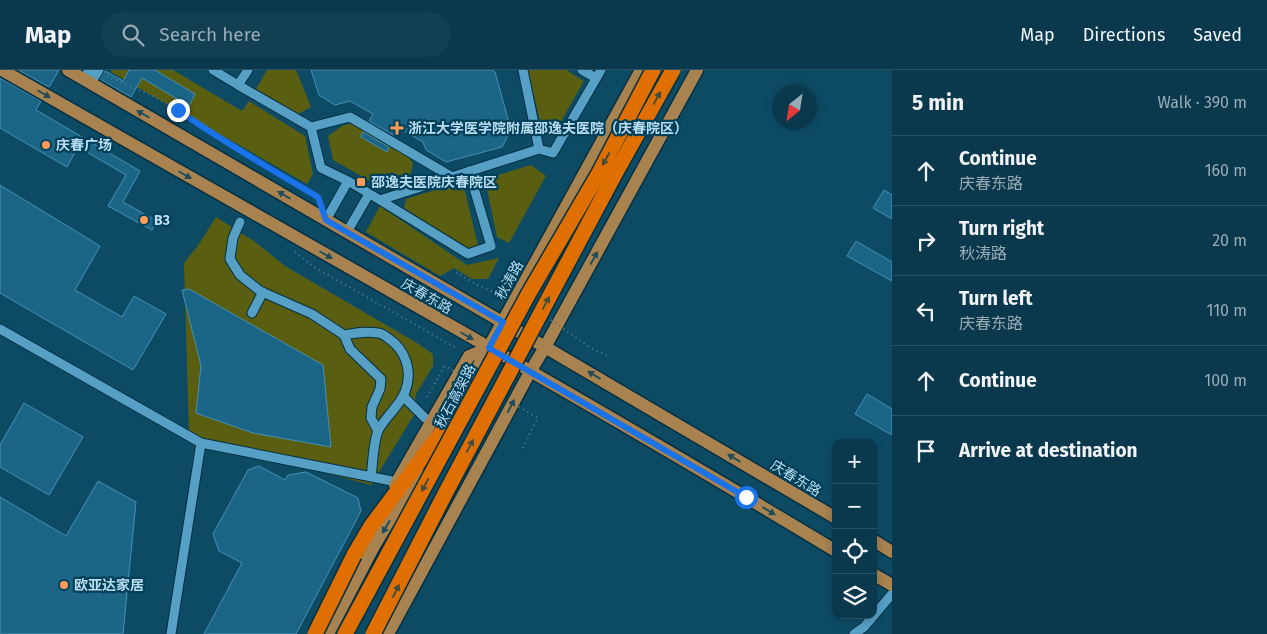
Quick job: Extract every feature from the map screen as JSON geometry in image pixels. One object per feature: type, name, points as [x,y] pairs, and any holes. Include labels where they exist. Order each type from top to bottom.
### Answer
[{"type":"highway","name":"秋石高架路","points":[[345,634],[529,293],[599,173],[653,70]]},
{"type":"highway","points":[[373,634],[544,307],[673,70]]},
{"type":"highway","points":[[313,634],[371,526],[446,426]]},
{"type":"main road","name":"庆春东路","points":[[2,70],[489,348],[832,549]]},
{"type":"main road","name":"庆春东路","points":[[68,70],[92,75],[326,220],[832,516]]},
{"type":"main road","name":"秋涛路","points":[[328,634],[373,548],[446,426],[641,70]]},
{"type":"main road","points":[[388,634],[697,70]]},
{"type":"main road","points":[[313,634],[469,356],[489,348]]},
{"type":"main road","points":[[877,543],[892,552]]},
{"type":"main road","points":[[877,576],[892,585]]},
{"type":"street","points":[[213,70],[311,127],[350,117],[452,177]]},
{"type":"street","points":[[238,85],[248,70]]},
{"type":"street","points":[[523,70],[539,149]]},
{"type":"street","points":[[380,200],[539,149],[553,153],[598,74],[582,70]]},
{"type":"street","points":[[311,127],[321,168],[380,200],[468,254],[491,246],[469,171]]},
{"type":"street","points":[[326,220],[348,182]]},
{"type":"street","points":[[347,232],[369,194]]},
{"type":"street","points":[[240,222],[233,238],[230,259],[240,275],[263,292],[312,314],[344,335],[350,349],[381,379],[380,389],[372,407],[371,418],[378,430]]},
{"type":"street","points":[[252,313],[263,292]]},
{"type":"street","points":[[0,329],[200,443],[397,482]]},
{"type":"street","points":[[344,335],[360,332],[380,333],[396,343],[404,354],[408,366],[407,384],[403,396],[378,430],[371,477]]},
{"type":"street","points":[[403,396],[425,418]]},
{"type":"street","points":[[171,634],[200,443]]},
{"type":"street","points":[[854,634],[864,627],[892,594]]},
{"type":"path","points":[[92,75],[112,79],[155,97],[178,110],[258,162],[318,197],[326,220]]},
{"type":"path","points":[[456,272],[478,285]]},
{"type":"path","points":[[588,346],[609,357]]},
{"type":"path","points":[[427,397],[439,376]]},
{"type":"path","points":[[523,448],[534,427]]},
{"type":"shaded area","points":[[112,70],[173,70],[242,111],[249,101],[305,136],[313,174],[307,184],[111,72]]},
{"type":"shaded area","points":[[267,70],[296,70],[311,107],[298,114],[256,89]]},
{"type":"shaded area","points":[[528,70],[566,70],[584,81],[554,134],[542,130]]},
{"type":"shaded area","points":[[352,123],[408,156],[413,164],[409,180],[393,187],[379,186],[333,160],[328,136],[342,126]]},
{"type":"shaded area","points":[[531,165],[546,176],[509,243],[497,237],[485,179]]},
{"type":"shaded area","points":[[455,184],[464,188],[478,245],[466,249],[404,208],[406,199]]},
{"type":"shaded area","points":[[380,206],[467,265],[499,258],[488,279],[472,279],[454,268],[440,276],[366,232]]},
{"type":"shaded area","points":[[216,217],[254,241],[285,266],[433,354],[433,366],[416,394],[414,415],[371,485],[189,436],[184,263]]},
{"type":"building","points":[[18,70],[59,70],[49,87]]},
{"type":"building","name":"庆春广场","points":[[129,70],[155,70],[195,94],[189,106],[142,78],[131,97],[100,79],[105,71],[123,81]]},
{"type":"building","points":[[311,70],[491,70],[495,72],[511,130],[502,147],[446,162],[426,150],[423,142],[399,128],[395,136],[369,121],[373,114],[350,101],[335,105],[319,95]]},
{"type":"building","name":"庆春广场","points":[[0,78],[41,101],[36,110],[140,171],[123,202],[157,221],[152,230],[108,206],[126,175],[78,147],[67,167],[0,128]]},
{"type":"building","points":[[363,132],[389,147],[387,152],[361,137]]},
{"type":"building","points":[[0,185],[100,246],[75,290],[122,317],[134,296],[166,314],[133,370],[0,293]]},
{"type":"building","points":[[884,190],[892,195],[892,219],[873,208]]},
{"type":"building","points":[[856,241],[892,262],[892,281],[847,256]]},
{"type":"building","points":[[189,289],[323,365],[331,447],[253,433],[196,413],[201,366],[182,290]]},
{"type":"building","points":[[867,394],[892,409],[892,435],[855,414]]},
{"type":"building","points":[[24,403],[83,437],[49,495],[0,467],[0,445]]},
{"type":"building","points":[[259,466],[285,480],[288,475],[306,472],[358,498],[361,511],[296,634],[204,634],[242,563],[219,551],[213,534],[248,470]]},
{"type":"building","name":"欧亚达家居","points":[[98,481],[136,502],[123,634],[0,634],[0,497],[66,536]]},
{"type":"place","name":"浙江大学医学院附属邵逸夫医院（庆春院区）","points":[[397,128]]},
{"type":"place","name":"庆春广场","points":[[46,145]]},
{"type":"place","name":"邵逸夫医院庆春院区","points":[[361,182]]},
{"type":"place","name":"B3","points":[[144,220]]},
{"type":"place","name":"欧亚达家居","points":[[64,585]]},
{"type":"route","points":[[178,110],[258,162],[318,197],[326,220],[503,322],[489,348],[746,497]]}]
